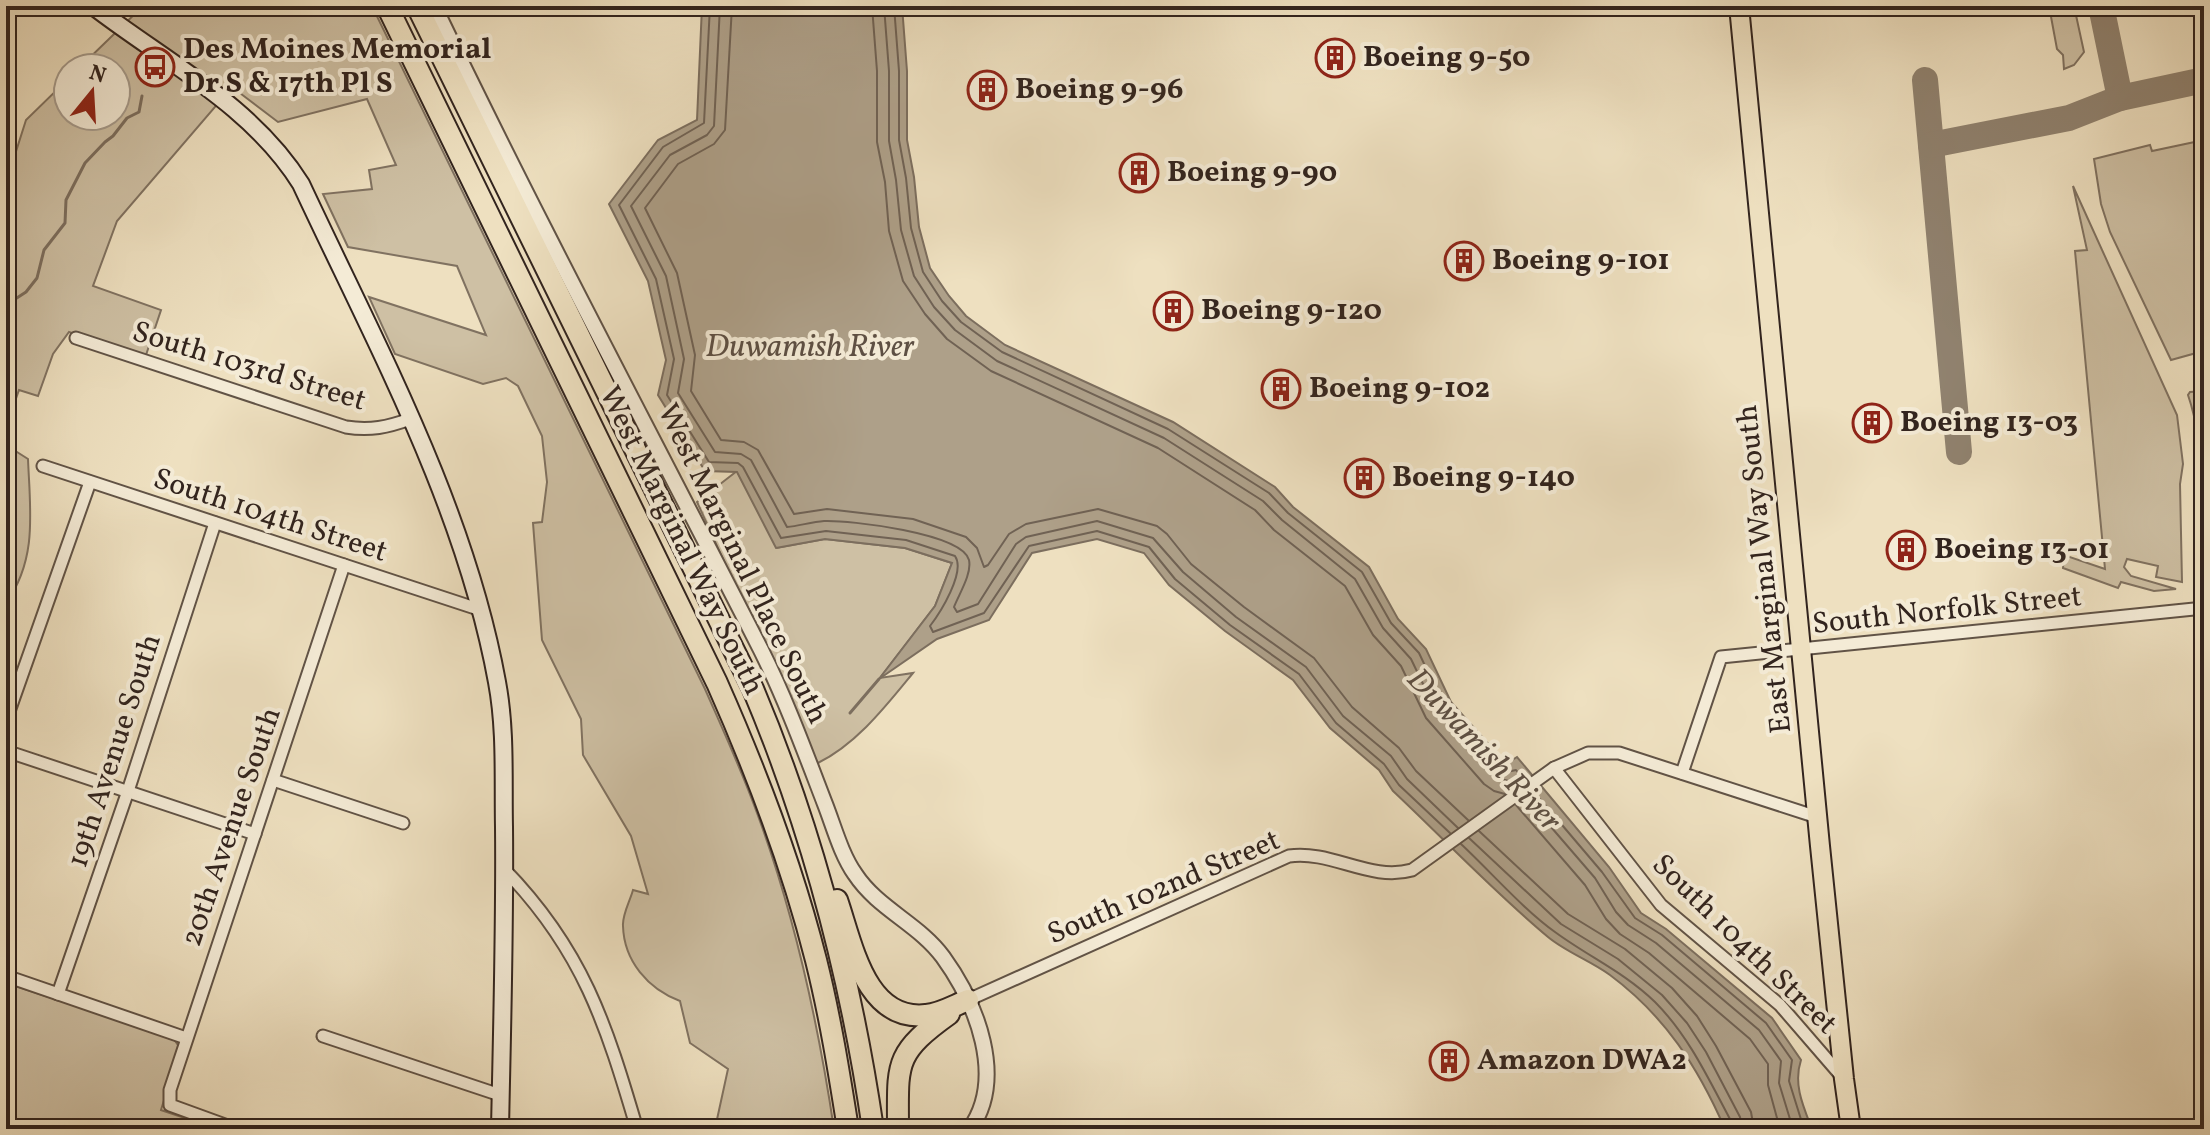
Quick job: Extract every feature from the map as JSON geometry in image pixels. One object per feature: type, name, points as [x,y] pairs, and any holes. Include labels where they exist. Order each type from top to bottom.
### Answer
[{"type":"highway","name":"West Marginal Way South","points":[[387,6],[717,683],[744,745],[770,810],[816,960],[835,1045],[848,1129]]},
{"type":"highway","name":"West Marginal Way South","points":[[417,6],[753,689],[794,791],[849,994],[873,1129]]},
{"type":"highway","points":[[794,791],[830,881],[862,976],[871,991],[894,1009],[926,1015],[968,1000]]},
{"type":"highway","points":[[898,1129],[898,1083],[907,1050],[927,1028],[968,1000]]},
{"type":"main road","points":[[93,6],[112,11],[243,115],[289,165],[301,184],[410,419],[455,524],[481,610],[501,713],[504,869],[500,1129]]},
{"type":"main road","name":"East Marginal Way South","points":[[1739,6],[1850,1128]]},
{"type":"street","name":"West Marginal Place South","points":[[434,6],[776,681],[848,860],[867,889],[941,954],[968,1000],[988,1071],[986,1097],[970,1129]]},
{"type":"street","name":"South 103rd Street","points":[[76,338],[346,427],[377,428],[410,419]]},
{"type":"street","name":"South 104th Street","points":[[43,466],[481,610]]},
{"type":"street","points":[[6,720],[90,482]]},
{"type":"street","name":"19th Avenue South","points":[[58,994],[215,523]]},
{"type":"street","name":"20th Avenue South","points":[[236,1129],[170,1105],[170,1090],[344,565]]},
{"type":"street","name":"South Norfolk Street","points":[[1682,773],[1721,657],[2204,608]]},
{"type":"street","points":[[6,751],[255,834]]},
{"type":"street","name":"South 102nd Street","points":[[968,1000],[1275,860],[1311,854],[1372,871],[1399,874],[1412,870],[1554,768],[1588,753],[1609,751],[1817,817]]},
{"type":"street","name":"South 104th Street","points":[[1554,768],[1661,905],[1766,992],[1844,1079]]},
{"type":"street","points":[[273,780],[403,823]]},
{"type":"street","points":[[504,869],[535,903],[578,965],[601,1012],[637,1129]]},
{"type":"street","points":[[6,976],[186,1038]]},
{"type":"street","points":[[323,1036],[500,1095]]},
{"type":"shaded area","points":[[143,6],[372,6],[705,689],[739,766],[771,852],[794,930],[813,1009],[834,1129],[738,1129],[716,1124],[728,1069],[690,1043],[680,1001],[648,981],[628,951],[623,926],[626,908],[633,890],[648,894],[631,836],[583,755],[581,719],[542,640],[533,523],[542,522],[547,482],[542,436],[518,386],[506,378],[483,384],[395,354],[369,297],[486,335],[457,266],[348,247],[323,194],[372,189],[369,170],[396,165],[367,99],[278,122],[232,87],[117,221],[93,286],[161,310],[145,358],[69,332],[53,354],[38,396],[19,390],[6,427],[6,183],[26,120],[52,95],[52,132],[132,132],[132,52],[96,52]]},
{"type":"shaded area","points":[[2049,6],[2074,6],[2084,52],[2074,65],[2064,69],[2063,55],[2057,49]]},
{"type":"shaded area","points":[[2204,140],[2204,357],[2200,352],[2171,360],[2110,232],[2101,204],[2094,159],[2150,145],[2152,151]]},
{"type":"shaded area","points":[[2073,186],[2177,415],[2183,464],[2180,484],[2182,582],[2156,577],[2158,566],[2127,559],[2124,567],[2131,576],[2176,589],[2154,591],[2121,582],[2118,588],[2063,568],[2064,555],[2105,569],[2075,251],[2087,250]]},
{"type":"shaded area","points":[[2204,391],[2204,518],[2198,441],[2188,395],[2190,392]]},
{"type":"shaded area","points":[[6,445],[28,459],[30,534],[23,569],[6,603]]},
{"type":"shaded area","points":[[737,471],[777,548],[825,539],[905,548],[952,563],[935,606],[880,678],[913,673],[857,736],[816,764],[697,502]]},
{"type":"shaded area","points":[[6,983],[173,1038],[180,1048],[161,1110],[218,1129],[6,1129]]},
{"type":"water","name":"Duwamish River","points":[[702,6],[902,6],[907,71],[907,140],[919,227],[930,268],[949,296],[966,316],[1005,345],[1173,422],[1275,487],[1293,507],[1369,567],[1398,619],[1426,649],[1451,702],[1506,764],[1517,757],[1609,867],[1641,913],[1666,929],[1772,1018],[1801,1060],[1799,1086],[1812,1129],[1725,1129],[1678,1044],[1630,991],[1595,965],[1555,942],[1508,902],[1393,791],[1379,770],[1330,728],[1293,680],[1225,631],[1169,585],[1144,553],[1097,539],[1032,553],[989,620],[937,639],[879,679],[935,606],[952,563],[905,548],[825,539],[776,548],[737,472],[705,471],[658,395],[666,360],[648,281],[609,204],[658,140],[697,120]]},
{"type":"waterway","points":[[180,14],[186,6]]},
{"type":"waterway","points":[[6,305],[26,292],[37,278],[44,250],[65,223],[66,200],[85,163],[127,118],[139,112],[142,96]]},
{"type":"waterway","points":[[850,713],[879,679]]},
{"type":"taxiway","points":[[2101,6],[2120,98]]},
{"type":"taxiway","points":[[1925,80],[1959,452]]},
{"type":"taxiway","points":[[1931,145],[2069,118],[2120,98],[2204,80]]},
{"type":"place","name":"Boeing 9-50","points":[[1335,58]]},
{"type":"place","name":"Des Moines Memorial Dr S & 17th Pl S","points":[[155,67]]},
{"type":"place","name":"Boeing 9-96","points":[[987,90]]},
{"type":"place","name":"Boeing 9-90","points":[[1139,173]]},
{"type":"place","name":"Boeing 9-101","points":[[1464,261]]},
{"type":"place","name":"Boeing 9-120","points":[[1173,311]]},
{"type":"place","name":"Boeing 9-102","points":[[1281,389]]},
{"type":"place","name":"Boeing 13-03","points":[[1872,423]]},
{"type":"place","name":"Boeing 9-140","points":[[1364,478]]},
{"type":"place","name":"Boeing 13-01","points":[[1906,550]]},
{"type":"place","name":"Amazon DWA2","points":[[1449,1061]]}]
